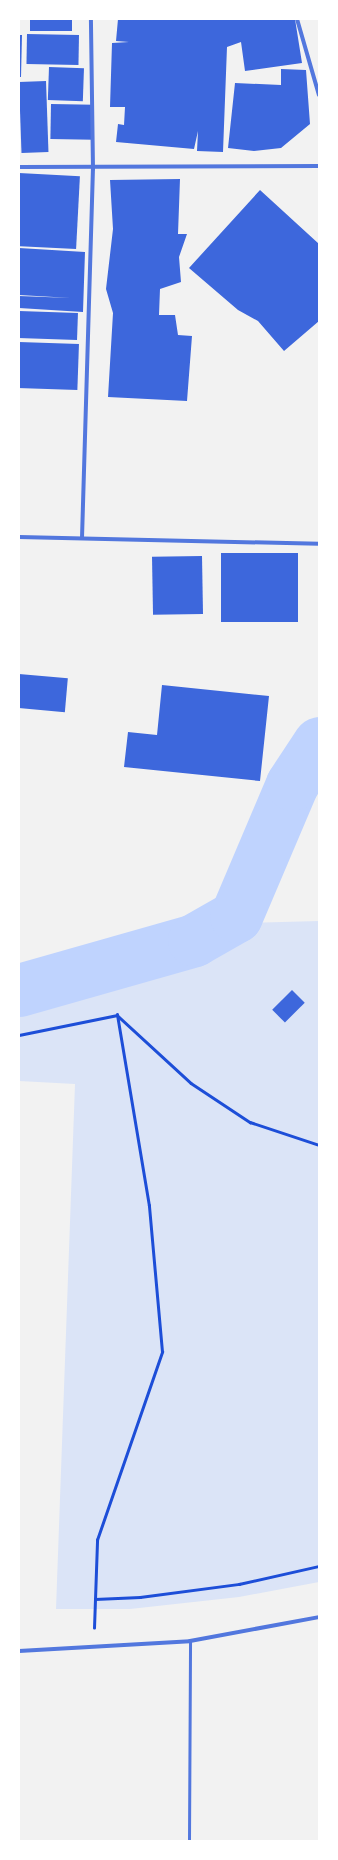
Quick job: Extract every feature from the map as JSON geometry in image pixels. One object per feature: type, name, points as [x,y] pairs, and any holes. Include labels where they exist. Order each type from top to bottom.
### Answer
[{"type":"street","points":[[82,538],[93,169],[91,19]]},
{"type":"street","points":[[297,19],[319,95]]},
{"type":"street","points":[[19,167],[93,169],[319,166]]},
{"type":"street","points":[[19,537],[319,544]]},
{"type":"street","points":[[19,1652],[190,1642],[319,1617]]},
{"type":"lane","points":[[189,1841],[190,1642]]},
{"type":"path","points":[[19,1035],[117,1015]]},
{"type":"path","points":[[117,1015],[191,1083],[250,1122],[319,1145]]},
{"type":"path","points":[[93,1647],[96,1540],[162,1352],[149,1206],[117,1015]]},
{"type":"path","points":[[95,1599],[140,1597],[239,1584],[319,1566]]},
{"type":"shaded area","points":[[319,921],[319,1582],[239,1597],[130,1609],[56,1609],[75,1084],[19,1081],[19,1005],[193,956],[244,923]]},
{"type":"building","points":[[30,19],[72,19],[72,31],[30,31]]},
{"type":"building","points":[[118,19],[295,19],[302,63],[245,71],[241,42],[227,47],[223,152],[197,151],[198,131],[194,149],[116,142],[118,124],[124,125],[125,107],[110,107],[112,43],[129,42],[116,41]]},
{"type":"building","points":[[27,34],[79,35],[78,65],[26,64]]},
{"type":"building","points":[[19,35],[22,35],[21,77],[19,77]]},
{"type":"building","points":[[49,67],[84,68],[83,101],[48,100]]},
{"type":"building","points":[[281,69],[306,70],[310,124],[281,148],[254,151],[228,148],[235,83],[281,85]]},
{"type":"building","points":[[46,81],[48,152],[21,153],[19,82]]},
{"type":"building","points":[[51,104],[94,105],[93,140],[50,139]]},
{"type":"building","points":[[19,173],[80,176],[76,249],[19,246]]},
{"type":"building","points":[[180,179],[178,234],[187,234],[179,257],[181,282],[160,289],[159,315],[175,315],[178,335],[192,336],[187,401],[108,397],[113,313],[106,289],[113,229],[110,180]]},
{"type":"building","points":[[260,190],[319,244],[319,321],[284,351],[258,321],[238,310],[189,268]]},
{"type":"building","points":[[19,248],[85,252],[83,312],[19,308],[19,296],[71,298],[19,295]]},
{"type":"building","points":[[19,311],[78,313],[77,340],[19,338]]},
{"type":"building","points":[[19,342],[79,344],[77,390],[19,388]]},
{"type":"building","points":[[221,553],[298,553],[298,622],[221,622]]},
{"type":"building","points":[[202,556],[203,614],[153,615],[152,557]]},
{"type":"building","points":[[19,674],[68,678],[65,712],[19,708]]},
{"type":"building","points":[[162,685],[269,696],[260,781],[124,767],[128,732],[157,735]]},
{"type":"building","points":[[292,990],[305,1003],[285,1023],[272,1010]]},
{"type":"waterway","points":[[19,990],[194,940],[236,916],[292,784],[319,743]]}]
